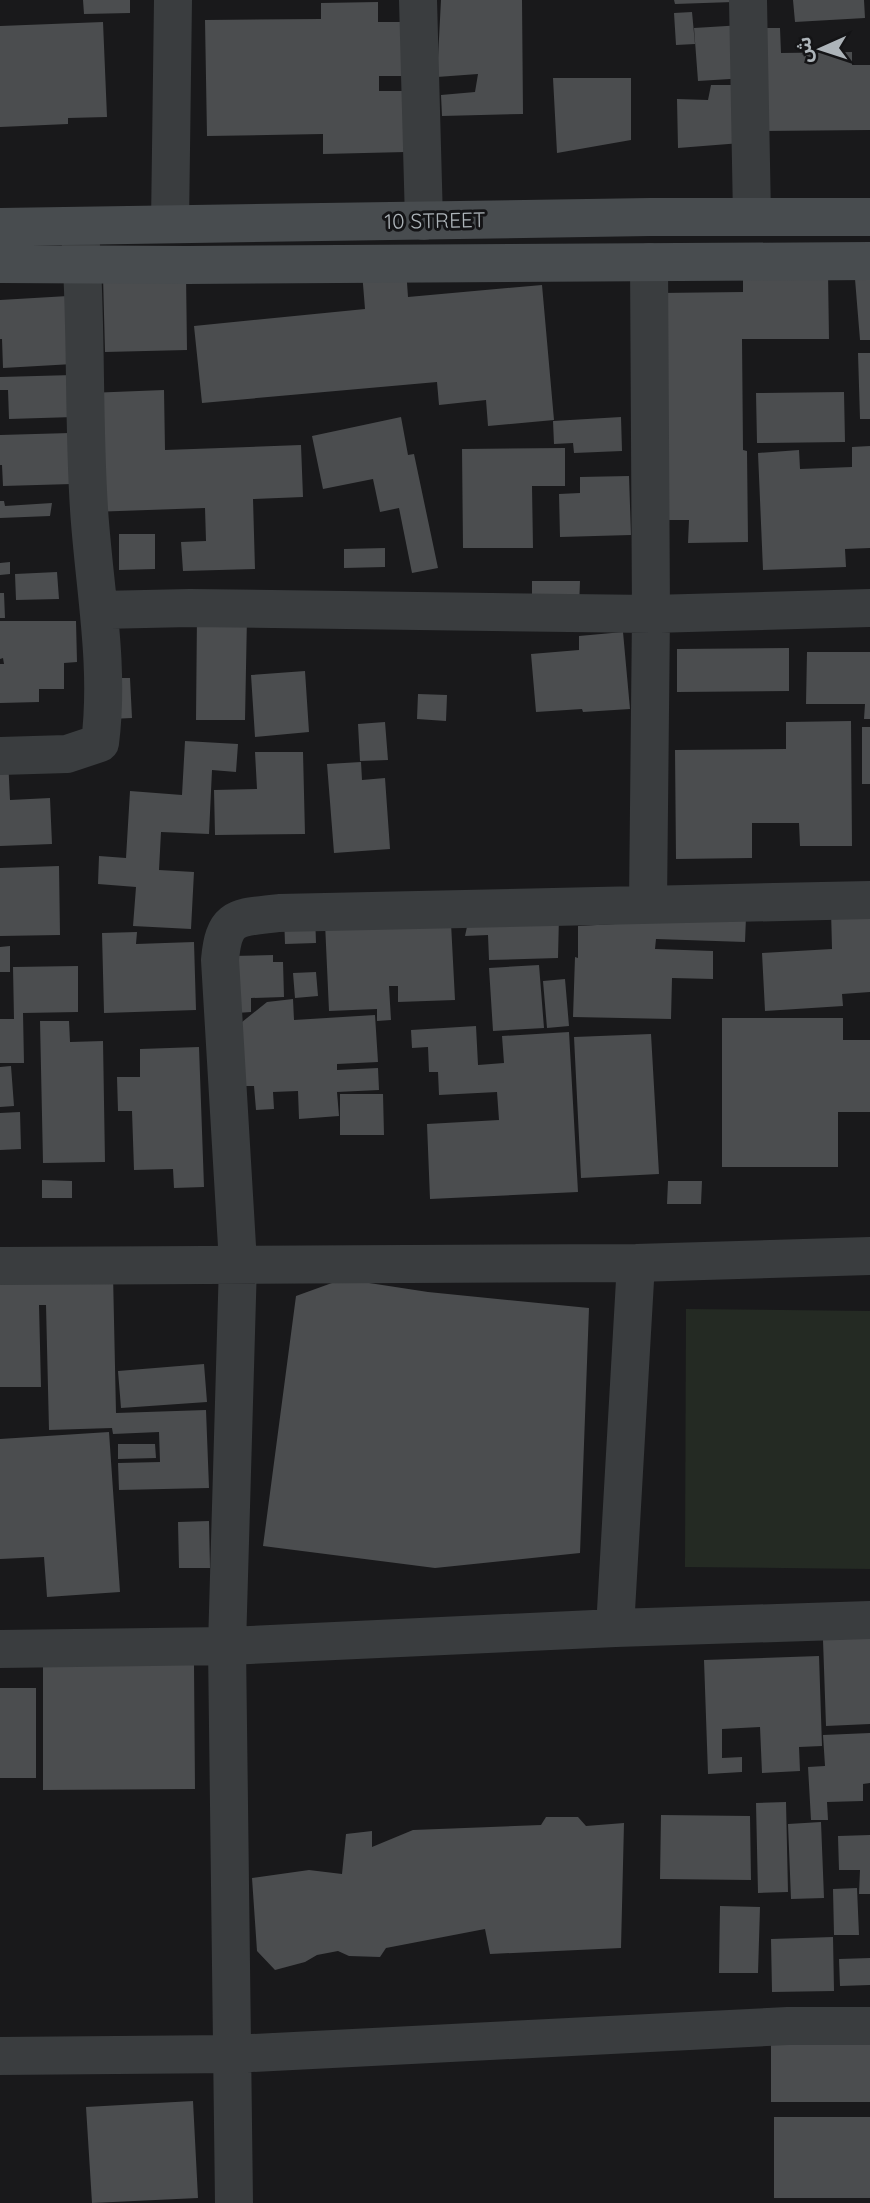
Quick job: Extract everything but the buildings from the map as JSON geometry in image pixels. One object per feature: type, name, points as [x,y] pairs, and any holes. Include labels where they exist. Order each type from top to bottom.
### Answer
[{"type":"main road","name":"10 STREET","points":[[0,227],[870,217]]},
{"type":"main road","name":"10 STREET","points":[[0,264],[870,261]]},
{"type":"street","points":[[170,224],[173,0]]},
{"type":"street","points":[[418,0],[424,221]]},
{"type":"street","points":[[748,0],[752,217]]},
{"type":"street","points":[[0,756],[67,754],[100,743],[104,714],[100,610],[89,510],[79,224]]},
{"type":"street","points":[[648,905],[651,614],[649,262]]},
{"type":"street","points":[[100,610],[190,608],[651,614],[870,608]]},
{"type":"street","points":[[233,2203],[227,1646],[238,1263],[220,960],[222,937],[230,924],[246,916],[279,913],[870,900]]},
{"type":"street","points":[[0,1266],[636,1263],[870,1256]]},
{"type":"street","points":[[615,1628],[636,1263]]},
{"type":"street","points":[[0,1649],[227,1646],[615,1628],[870,1620]]},
{"type":"street","points":[[0,2056],[233,2054],[774,2027],[870,2026]]},
{"type":"shaded area","points":[[686,1309],[870,1311],[870,1569],[685,1567]]}]
